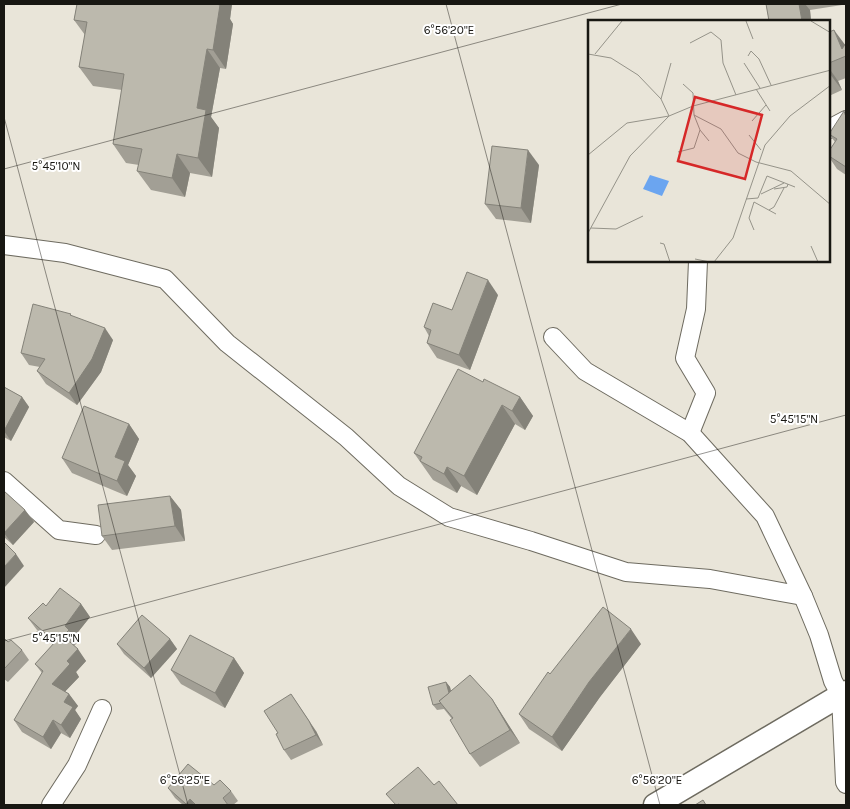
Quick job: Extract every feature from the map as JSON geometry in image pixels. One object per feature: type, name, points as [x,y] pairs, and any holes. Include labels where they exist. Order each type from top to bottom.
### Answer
[{"type":"street","points":[[830,128],[846,120]]},
{"type":"street","points":[[4,245],[65,253],[165,279],[227,343],[346,437],[399,486],[449,517],[626,572],[710,579],[803,596]]},
{"type":"street","points":[[690,433],[706,393],[685,358],[696,309],[698,262]]},
{"type":"street","points":[[553,337],[585,371],[690,433],[765,516],[803,596],[819,635],[833,681],[844,694],[846,784]]},
{"type":"street","points":[[4,482],[59,530],[96,535]]},
{"type":"street","points":[[654,805],[844,694]]},
{"type":"street","points":[[51,805],[77,765],[102,709]]},
{"type":"building","points":[[77,4],[220,5],[213,50],[207,49],[197,108],[206,110],[198,158],[177,154],[172,178],[137,171],[142,149],[113,144],[124,74],[79,67],[87,22],[74,20]]},
{"type":"building","points":[[766,4],[799,4],[802,20],[769,20]]},
{"type":"building","points":[[834,30],[842,49],[846,43],[846,56],[830,63],[830,32]]},
{"type":"building","points":[[844,111],[846,117],[846,167],[830,157],[830,150],[837,139],[830,135]]},
{"type":"building","points":[[492,146],[528,150],[521,208],[485,204]]},
{"type":"building","points":[[467,272],[488,280],[459,355],[427,343],[431,330],[424,327],[433,303],[452,310]]},
{"type":"building","points":[[33,304],[71,314],[105,328],[92,359],[69,393],[37,371],[45,359],[21,353]]},
{"type":"building","points":[[458,369],[483,382],[484,379],[520,397],[512,411],[502,405],[464,476],[447,467],[444,474],[420,461],[422,457],[414,453]]},
{"type":"building","points":[[4,387],[22,397],[4,431]]},
{"type":"building","points":[[84,406],[129,424],[115,457],[125,461],[117,481],[62,458]]},
{"type":"building","points":[[4,491],[25,510],[4,533]]},
{"type":"building","points":[[170,496],[175,526],[102,536],[98,505]]},
{"type":"building","points":[[4,542],[16,554],[4,567]]},
{"type":"building","points":[[60,588],[81,604],[65,626],[69,630],[63,636],[78,649],[67,661],[70,664],[52,684],[69,694],[64,702],[73,707],[61,725],[53,720],[43,737],[14,720],[43,671],[35,664],[55,642],[28,618],[43,603],[46,606]]},
{"type":"building","points":[[603,607],[631,629],[589,682],[552,737],[519,714],[548,672],[550,674]]},
{"type":"building","points":[[142,615],[170,639],[144,668],[117,644]]},
{"type":"building","points":[[190,635],[234,658],[215,693],[171,670]]},
{"type":"building","points":[[4,638],[8,642],[11,640],[22,650],[4,669]]},
{"type":"building","points":[[470,675],[492,699],[510,730],[470,754],[450,720],[453,718],[439,701]]},
{"type":"building","points":[[446,682],[449,693],[439,701],[441,703],[433,705],[428,687]]},
{"type":"building","points":[[291,694],[316,735],[284,750],[276,734],[278,733],[264,711]]},
{"type":"building","points":[[188,764],[214,785],[220,780],[231,791],[223,798],[228,805],[196,805],[190,799],[186,804],[168,788]]},
{"type":"building","points":[[418,767],[434,785],[439,781],[458,805],[396,805],[386,794]]},
{"type":"building","points":[[703,800],[706,805],[695,805]]}]
